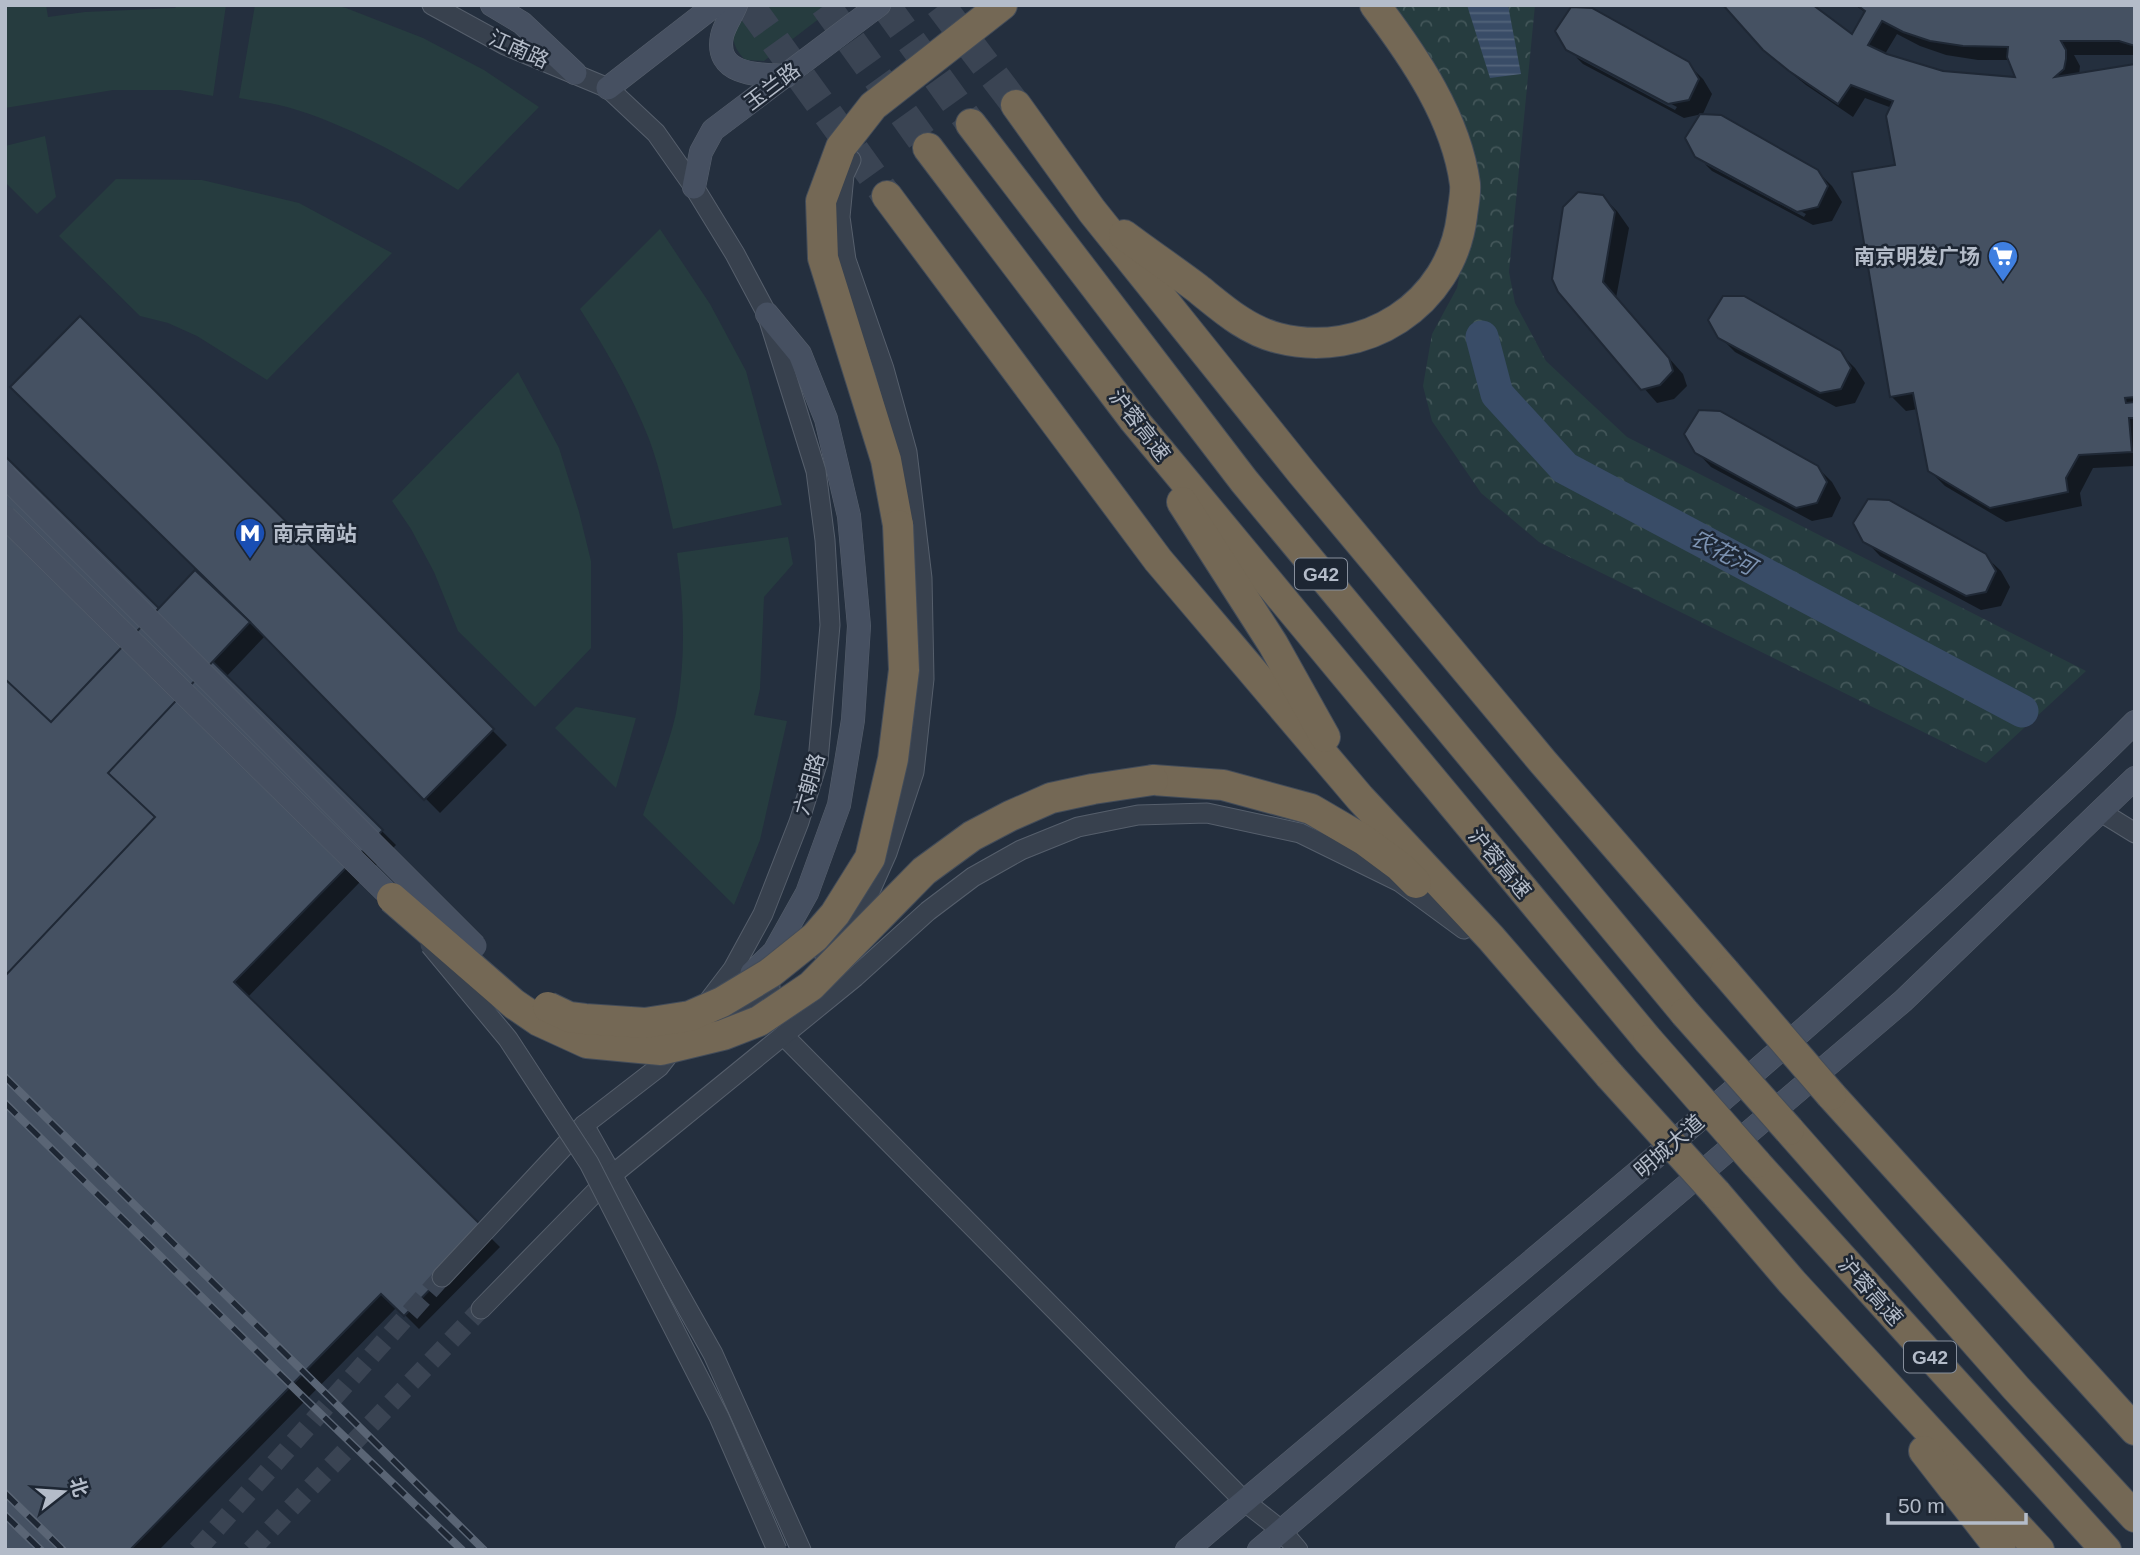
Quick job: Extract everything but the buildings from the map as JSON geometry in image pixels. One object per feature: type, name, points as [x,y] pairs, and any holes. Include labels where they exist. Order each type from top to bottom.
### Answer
[{"type":"highway","points":[[539,1021],[597,1027],[645,1023],[690,1016],[722,1002],[770,973],[814,937],[835,914],[870,858],[893,759],[904,670],[898,526],[886,460],[823,258],[821,201],[841,147],[873,106],[1002,5]]},
{"type":"highway","points":[[1092,211],[1235,319],[1277,338],[1312,343],[1344,340],[1369,334],[1392,324],[1415,307],[1438,282],[1453,255],[1460,229],[1465,187],[1455,140],[1434,94],[1398,35],[1375,5]]},
{"type":"highway","points":[[1016,105],[1092,211],[1338,516],[1543,762],[1831,1095],[2135,1430]]},
{"type":"highway","name":"G42","points":[[971,124],[1244,481],[1685,1013],[2016,1388],[2135,1517]]},
{"type":"highway","name":"沪蓉高速","points":[[928,148],[1134,420],[1648,1040],[2106,1550]]},
{"type":"highway","points":[[887,196],[1158,560],[1360,798],[1491,938],[1792,1282],[2039,1550]]},
{"type":"highway","points":[[1134,420],[1203,538],[1272,644],[1360,798]]},
{"type":"highway","points":[[392,898],[514,1004],[539,1021],[587,1043],[661,1050],[723,1035],[759,1021],[811,986],[924,871],[972,836],[1010,816],[1051,798],[1153,780],[1223,785],[1311,809],[1364,840],[1399,866],[1605,1070]]},
{"type":"highway","points":[[475,946],[534,999],[563,1014],[585,1019],[645,1023]]},
{"type":"highway","points":[[475,946],[514,1004]]},
{"type":"highway","points":[[1792,1282],[2001,1550]]},
{"type":"main road","points":[[492,5],[522,23],[575,73]]},
{"type":"main road","points":[[608,88],[715,5]]},
{"type":"main road","points":[[736,5],[722,35],[722,52],[732,67],[749,75],[786,76]]},
{"type":"main road","name":"玉兰路","points":[[694,187],[701,152],[713,131],[879,5]]},
{"type":"main road","points":[[722,1002],[774,952],[807,893],[839,805],[853,720],[859,626],[849,516],[826,419],[800,354],[767,314]]},
{"type":"main road","points":[[5,476],[475,946]]},
{"type":"main road","points":[[5,517],[392,898]]},
{"type":"main road","name":"明城大道","points":[[1186,1550],[1565,1235],[1839,1000],[2135,722]]},
{"type":"main road","name":"明城大道","points":[[1259,1550],[1903,1001],[2135,778]]},
{"type":"street","name":"江南路","points":[[432,5],[505,45],[608,88],[656,133],[694,187]]},
{"type":"street","points":[[659,1067],[710,1034],[843,929],[863,907],[887,853],[914,772],[924,678],[923,591],[907,452],[884,369],[846,260],[840,217],[844,175],[859,143],[884,107],[941,53]]},
{"type":"street","name":"六朝路","points":[[442,1278],[584,1125],[659,1067],[733,969],[763,914],[799,822],[818,761],[830,625],[825,540],[816,471],[767,314],[735,254],[694,187]]},
{"type":"street","points":[[2101,812],[2135,833]]},
{"type":"street","points":[[481,1309],[612,1175],[855,977],[928,911],[973,877],[1021,850],[1078,827],[1138,815],[1208,813],[1300,833],[1400,882],[1464,929]]},
{"type":"street","points":[[392,898],[508,1039],[589,1163],[719,1417],[777,1550]]},
{"type":"street","points":[[784,1035],[1244,1501],[1281,1530],[1298,1550]]},
{"type":"street","points":[[584,1125],[713,1354],[801,1550]]},
{"type":"green space","points":[[5,5],[46,5],[48,17],[85,12],[175,8],[178,5],[226,5],[213,96],[180,90],[113,90],[5,108]]},
{"type":"green space","points":[[255,5],[334,5],[346,8],[423,38],[484,70],[539,107],[458,190],[397,154],[331,122],[287,107],[239,98]]},
{"type":"green space","points":[[762,5],[837,5],[764,61],[745,60],[734,42],[734,35],[740,23]]},
{"type":"green space","points":[[1393,5],[1535,5],[1509,272],[1515,303],[1546,361],[1627,437],[2086,671],[1986,763],[1539,542],[1481,493],[1432,421],[1423,386],[1432,334],[1457,288],[1472,211]]},
{"type":"green space","points":[[45,136],[56,197],[37,214],[5,182],[5,146]]},
{"type":"green space","points":[[116,179],[202,180],[299,203],[392,253],[267,380],[197,336],[168,323],[140,316],[59,236]]},
{"type":"green space","points":[[660,229],[710,304],[746,371],[782,505],[673,529],[656,461],[642,422],[618,373],[580,309]]},
{"type":"green space","points":[[518,372],[559,448],[591,561],[591,648],[535,707],[458,631],[434,572],[392,501]]},
{"type":"green space","points":[[788,537],[793,564],[764,597],[760,689],[754,715],[787,721],[760,840],[734,905],[643,815],[671,734],[680,689],[683,630],[677,553]]},
{"type":"green space","points":[[576,707],[636,718],[616,788],[555,728]]},
{"type":"water","points":[[1467,5],[1508,5],[1521,74],[1490,78]]},
{"type":"waterway","name":"农花河","points":[[1482,337],[1497,394],[1565,468],[2022,711]]},
{"type":"tunnel","points":[[749,5],[887,196]]},
{"type":"tunnel","points":[[825,5],[928,148]]},
{"type":"tunnel","points":[[885,5],[971,124]]},
{"type":"tunnel","points":[[940,5],[1016,105]]},
{"type":"tunnel","points":[[197,1550],[442,1277]]},
{"type":"tunnel","points":[[251,1550],[481,1309]]},
{"type":"railway","points":[[5,1077],[484,1550]]},
{"type":"railway","points":[[5,1103],[462,1550]]},
{"type":"railway","points":[[5,1493],[63,1550]]},
{"type":"railway","points":[[5,1515],[41,1550]]},
{"type":"place","name":"南京明发广场","points":[[2003,283]]},
{"type":"place","name":"南京南站","points":[[250,560]]}]
